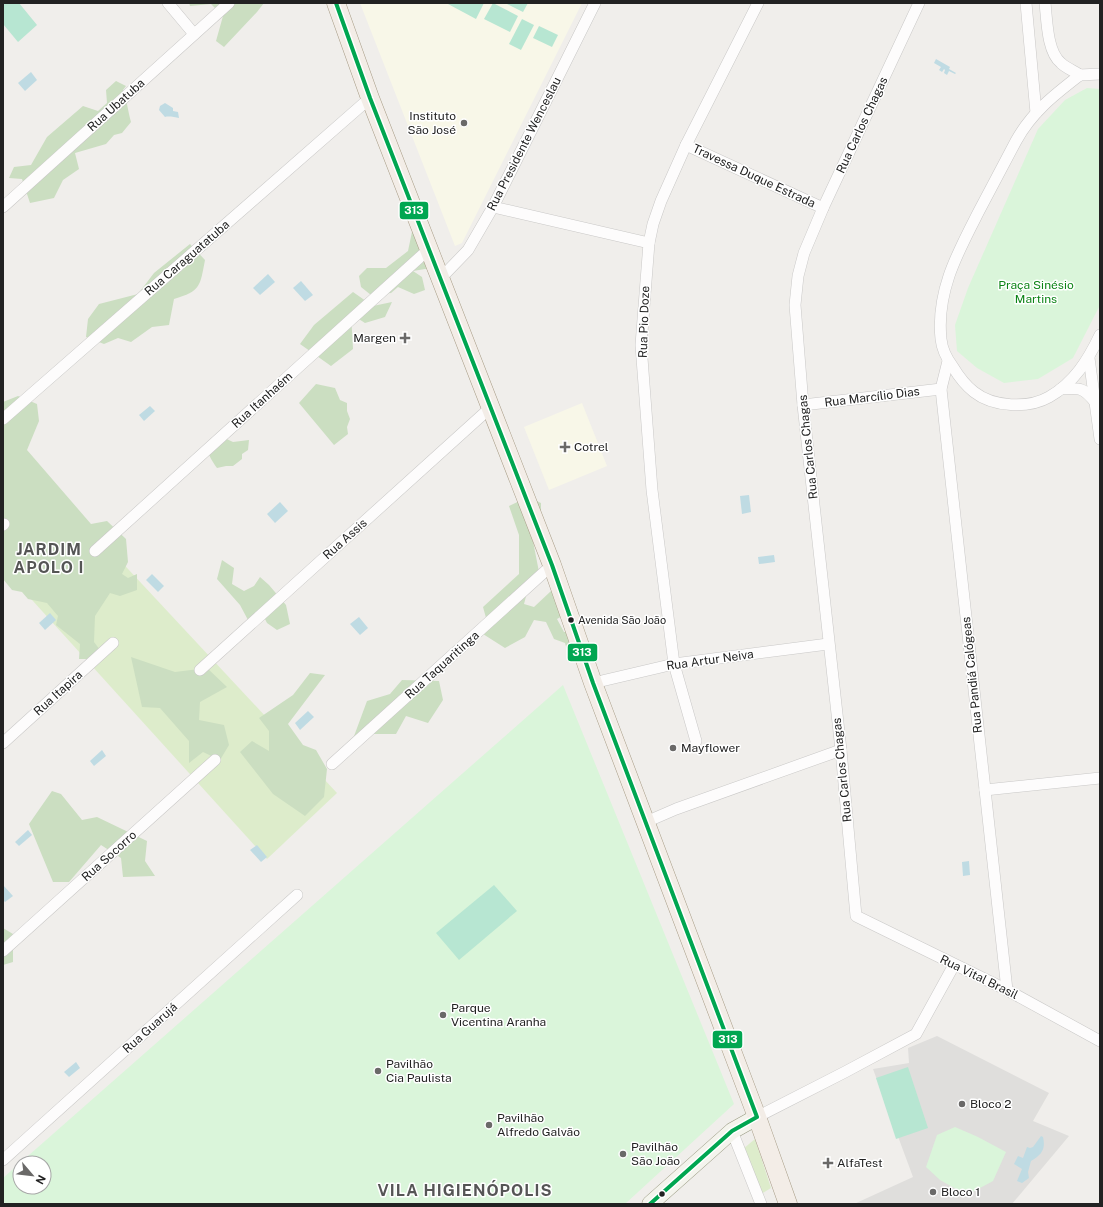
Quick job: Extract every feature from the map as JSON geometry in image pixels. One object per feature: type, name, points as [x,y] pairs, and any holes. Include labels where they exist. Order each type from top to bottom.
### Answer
[{"type":"main road","points":[[336,3],[370,98],[552,565],[594,683],[757,1117],[784,1202]]},
{"type":"main road","points":[[650,1204],[732,1132],[757,1117]]},
{"type":"street","points":[[168,3],[194,34]]},
{"type":"street","name":"Rua Ubatuba","points":[[3,207],[229,3]]},
{"type":"street","name":"Rua Presidente Wenceslau","points":[[441,278],[468,250],[493,207],[595,3]]},
{"type":"street","name":"Rua Pio Doze","points":[[696,740],[674,664],[652,490],[641,345],[649,243],[653,224],[661,201],[686,145],[758,3]]},
{"type":"street","name":"Rua Carlos Chagas","points":[[856,916],[841,750],[828,644],[803,405],[795,305],[798,276],[804,253],[823,208],[919,3]]},
{"type":"street","points":[[1026,3],[1036,113]]},
{"type":"street","points":[[1045,3],[1049,37],[1055,58],[1080,75]]},
{"type":"street","points":[[1100,74],[1080,75],[1058,92],[1025,125],[951,270],[942,300],[941,341],[948,361],[963,382],[974,392],[981,397],[1004,404],[1029,404],[1039,402],[1061,389],[1089,358],[1100,335]]},
{"type":"street","name":"Rua Caraguatatuba","points":[[3,419],[370,98]]},
{"type":"street","name":"Travessa Duque Estrada","points":[[686,145],[823,208]]},
{"type":"street","points":[[493,207],[649,243]]},
{"type":"street","name":"Rua Itanhaém","points":[[95,551],[429,249]]},
{"type":"street","points":[[1089,358],[1100,439]]},
{"type":"street","name":"Rua Pandiá Calógeas","points":[[948,361],[941,389],[1007,990]]},
{"type":"street","points":[[1061,389],[1076,388],[1082,390],[1086,392],[1096,403]]},
{"type":"street","name":"Rua Marcílio Dias","points":[[803,405],[941,389]]},
{"type":"street","name":"Rua Assis","points":[[200,670],[490,408]]},
{"type":"street","name":"Rua Taquaritinga","points":[[332,764],[552,565]]},
{"type":"street","name":"Rua Itapira","points":[[3,742],[113,643]]},
{"type":"street","name":"Rua Artur Neiva","points":[[594,683],[674,664],[828,644]]},
{"type":"street","points":[[646,822],[676,809],[841,750]]},
{"type":"street","name":"Rua Socorro","points":[[3,951],[215,760]]},
{"type":"street","points":[[985,790],[1100,778]]},
{"type":"street","name":"Rua Guarujá","points":[[3,1160],[297,895]]},
{"type":"street","name":"Rua Vital Brasil","points":[[856,916],[1007,990],[1100,1041]]},
{"type":"street","points":[[757,1117],[916,1034],[954,965]]},
{"type":"street","points":[[732,1132],[761,1204]]},
{"type":"shaded area","name":"Instituto São José","points":[[360,3],[582,3],[462,243],[455,246]]},
{"type":"shaded area","name":"Cotrel","points":[[582,403],[607,466],[549,490],[524,427]]},
{"type":"shaded area","points":[[937,1036],[1049,1093],[1033,1121],[1069,1136],[1012,1204],[854,1204],[913,1177],[873,1069],[909,1063],[908,1048]]},
{"type":"green space","points":[[3,3],[19,3],[37,25],[18,42],[3,24]]},
{"type":"green space","points":[[189,3],[264,3],[224,47],[216,41],[223,16],[211,4],[190,6]]},
{"type":"green space","points":[[484,3],[476,19],[448,4]]},
{"type":"green space","points":[[493,3],[518,16],[510,32],[484,19]]},
{"type":"green space","points":[[505,3],[528,3],[523,12]]},
{"type":"green space","points":[[522,19],[534,25],[521,50],[509,44]]},
{"type":"green space","points":[[539,26],[558,35],[552,47],[533,38]]},
{"type":"green space","points":[[116,81],[126,86],[123,90],[131,122],[122,133],[114,135],[106,144],[75,153],[79,169],[63,180],[54,198],[30,203],[22,179],[9,178],[14,167],[31,165],[47,137],[83,106],[98,111],[107,103],[106,90]]},
{"type":"green space","name":"Praça Sinésio Martins","points":[[1087,88],[1100,89],[1100,305],[1073,358],[1038,379],[1004,383],[977,368],[957,351],[955,325],[968,288],[1038,129],[1065,100]]},
{"type":"green space","points":[[413,227],[431,268],[413,271],[422,277],[425,290],[414,294],[398,287],[391,293],[371,295],[361,287],[359,276],[367,268],[386,268],[408,251]]},
{"type":"green space","points":[[190,244],[205,260],[202,276],[198,286],[194,290],[174,299],[169,325],[152,327],[131,342],[118,338],[104,344],[86,337],[88,319],[99,304],[138,294],[154,273]]},
{"type":"green space","points":[[353,292],[373,306],[392,302],[385,317],[365,323],[351,314],[353,349],[331,366],[300,344],[314,325]]},
{"type":"green space","points":[[316,384],[335,388],[340,400],[347,403],[347,411],[350,419],[347,427],[348,434],[334,445],[299,403]]},
{"type":"green space","points":[[18,396],[37,404],[39,421],[27,450],[91,524],[107,521],[126,539],[128,562],[122,574],[128,578],[137,574],[137,590],[120,596],[110,593],[95,616],[94,642],[100,650],[92,659],[79,659],[80,644],[56,625],[58,616],[47,603],[28,599],[22,592],[12,590],[3,579],[3,402]]},
{"type":"green space","points":[[216,434],[233,442],[249,440],[248,450],[242,454],[242,459],[233,466],[217,468],[211,458],[209,448]]},
{"type":"green space","points":[[528,497],[541,503],[541,519],[532,536],[539,572],[528,589],[524,604],[534,607],[551,591],[566,593],[571,611],[557,619],[564,632],[581,630],[580,663],[570,660],[565,643],[554,639],[546,622],[534,620],[525,637],[505,648],[483,634],[488,625],[483,607],[519,574],[519,535],[509,506]]},
{"type":"green space","points":[[101,540],[337,793],[267,859],[3,568]]},
{"type":"green space","points":[[222,560],[234,568],[232,584],[244,591],[254,586],[260,577],[269,585],[286,605],[290,624],[277,630],[267,623],[261,611],[248,620],[240,605],[217,579]]},
{"type":"green space","points":[[131,657],[175,672],[207,668],[227,687],[200,702],[199,720],[224,725],[229,745],[220,760],[203,752],[189,763],[189,741],[160,708],[142,707]]},
{"type":"green space","points":[[310,673],[325,675],[288,724],[303,745],[316,750],[327,769],[324,797],[305,816],[273,794],[240,752],[252,741],[269,751],[269,731],[259,718],[293,695]]},
{"type":"green space","points":[[402,680],[439,681],[443,700],[428,723],[406,716],[396,734],[373,734],[350,747],[367,701],[390,694]]},
{"type":"green space","name":"Parque Vicentina Aranha","points":[[563,685],[734,1104],[625,1204],[3,1204],[3,1178],[12,1170],[12,1195],[52,1195],[52,1155],[29,1155]]},
{"type":"green space","points":[[52,791],[61,794],[82,820],[97,817],[147,841],[145,861],[155,876],[123,877],[121,858],[101,845],[69,882],[53,882],[29,824]]},
{"type":"green space","points":[[494,885],[517,911],[459,960],[436,933]]},
{"type":"green space","points":[[3,928],[13,934],[13,962],[3,965]]},
{"type":"green space","points":[[908,1067],[928,1128],[896,1139],[876,1078]]},
{"type":"green space","points":[[955,1127],[1006,1152],[993,1181],[967,1195],[940,1180],[926,1167],[937,1135]]},
{"type":"green space","points":[[755,1139],[771,1188],[761,1194],[743,1149]]},
{"type":"water","points":[[936,59],[950,67],[949,69],[956,73],[955,74],[949,71],[947,75],[944,73],[944,69],[942,72],[939,70],[941,67],[934,63]]},
{"type":"water","points":[[31,72],[37,80],[25,91],[18,83]]},
{"type":"water","points":[[165,103],[173,108],[173,111],[178,112],[179,118],[165,117],[159,110],[160,106]]},
{"type":"water","points":[[268,274],[275,282],[260,295],[253,288]]},
{"type":"water","points":[[301,281],[313,295],[305,301],[293,288]]},
{"type":"water","points":[[150,406],[155,411],[144,421],[139,415]]},
{"type":"water","points":[[749,495],[751,512],[742,514],[740,496]]},
{"type":"water","points":[[280,502],[288,511],[275,523],[267,514]]},
{"type":"water","points":[[774,555],[775,562],[759,564],[758,557]]},
{"type":"water","points":[[152,574],[164,586],[158,592],[146,580]]},
{"type":"water","points":[[50,613],[56,620],[45,630],[39,623]]},
{"type":"water","points":[[359,617],[368,628],[360,635],[350,624]]},
{"type":"water","points":[[308,711],[314,717],[300,730],[295,723]]},
{"type":"water","points":[[102,750],[106,756],[94,766],[90,761]]},
{"type":"water","points":[[28,830],[32,835],[19,846],[15,842]]},
{"type":"water","points":[[257,845],[267,857],[261,862],[250,850]]},
{"type":"water","points":[[969,861],[970,875],[963,876],[962,862]]},
{"type":"water","points":[[3,885],[13,896],[5,902],[3,900]]},
{"type":"water","points":[[76,1062],[80,1068],[69,1077],[64,1072]]},
{"type":"water","points":[[1041,1136],[1043,1137],[1044,1142],[1043,1149],[1038,1157],[1031,1161],[1028,1172],[1029,1178],[1022,1183],[1017,1181],[1022,1169],[1014,1164],[1018,1156],[1023,1158],[1027,1147],[1033,1147]]},
{"type":"transit line","name":"313","points":[[336,3],[370,98],[552,565],[593,683],[757,1117],[732,1131],[650,1204]]},
{"type":"place","name":"Instituto São José","points":[[464,123]]},
{"type":"place","name":"Margen","points":[[405,338]]},
{"type":"place","name":"Cotrel","points":[[565,447]]},
{"type":"place","name":"Avenida São João","points":[[571,620]]},
{"type":"place","name":"Mayflower","points":[[673,748]]},
{"type":"place","name":"Parque Vicentina Aranha","points":[[443,1015]]},
{"type":"place","name":"Pavilhão Cia Paulista","points":[[378,1071]]},
{"type":"place","name":"Bloco 2","points":[[962,1104]]},
{"type":"place","name":"Pavilhão Alfredo Galvão","points":[[489,1125]]},
{"type":"place","name":"Pavilhão São João","points":[[623,1154]]},
{"type":"place","name":"AlfaTest","points":[[828,1163]]},
{"type":"place","name":"Bloco 1","points":[[933,1192]]},
{"type":"district","name":"JARDIM APOLO I","points":[[49,558]]},
{"type":"district","name":"VILA HIGIENÓPOLIS","points":[[465,1190]]}]
